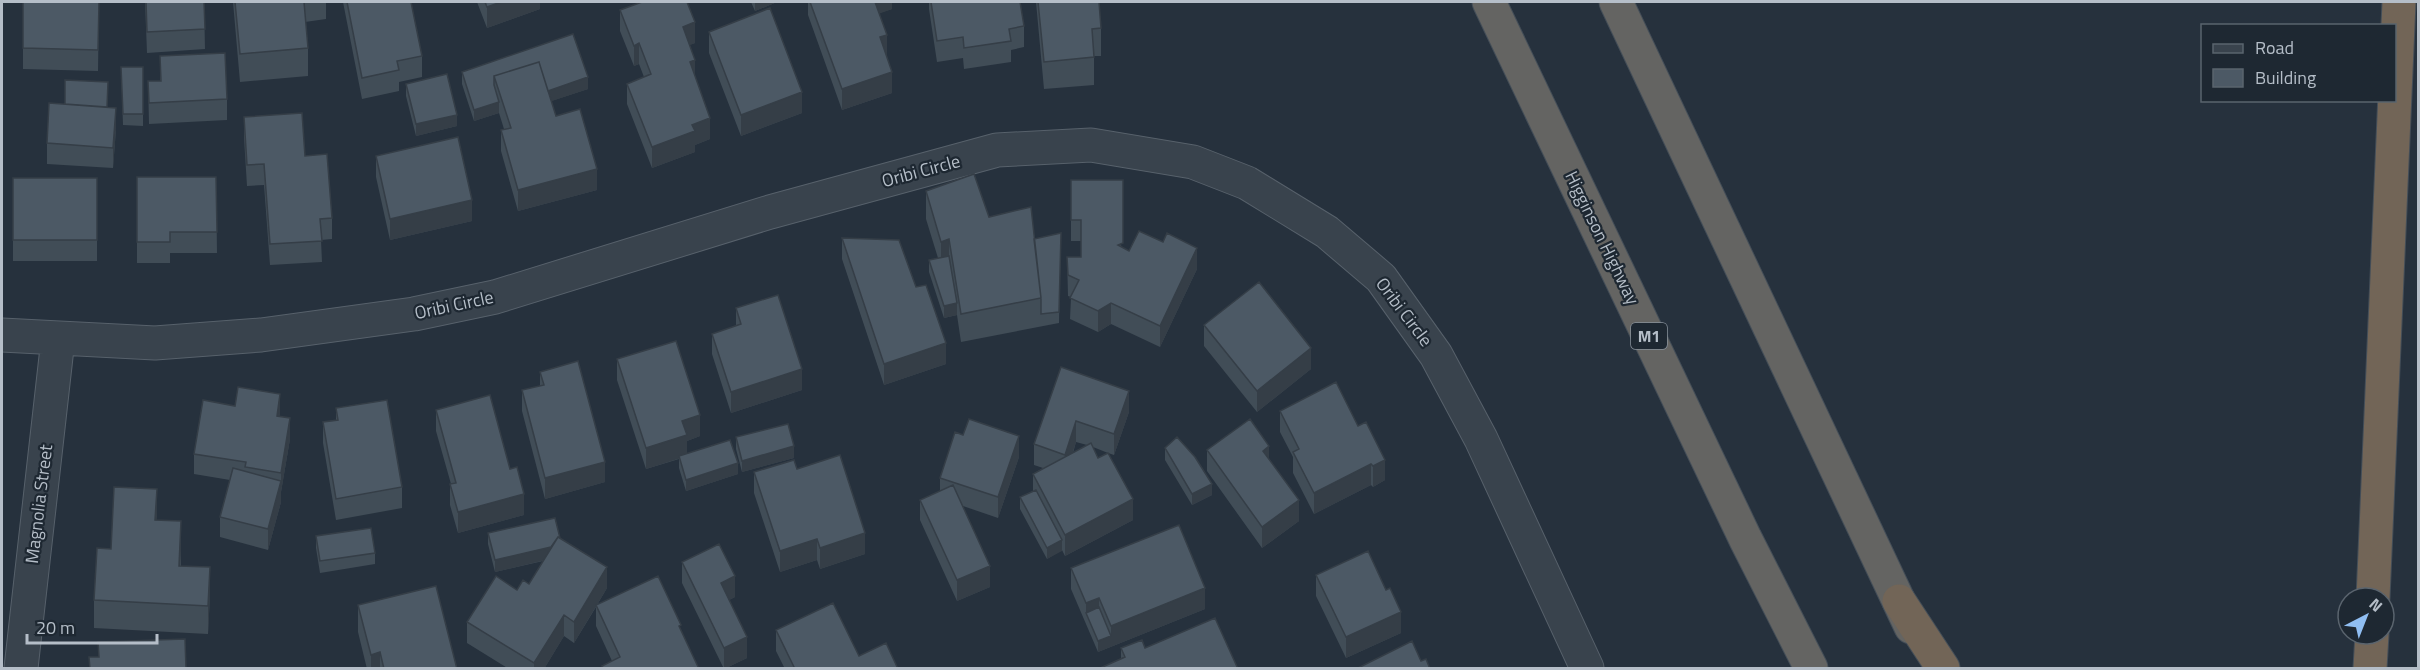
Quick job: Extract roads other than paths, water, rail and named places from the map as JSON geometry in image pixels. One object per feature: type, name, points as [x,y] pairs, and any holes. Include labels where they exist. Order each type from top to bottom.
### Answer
[{"type":"highway","name":"Higginson Highway","points":[[1489,2],[1740,527],[1811,669]]},
{"type":"highway","points":[[1616,2],[1932,669]]},
{"type":"highway","points":[[2396,71],[2399,2]]},
{"type":"highway","points":[[2374,586],[2395,102]]},
{"type":"highway","points":[[1899,601],[1943,669]]},
{"type":"highway","points":[[2370,669],[2371,646]]},
{"type":"street","name":"Oribi Circle","points":[[2,335],[155,343],[261,334],[414,314],[495,297],[770,213],[997,150],[1091,145],[1193,162],[1247,183],[1327,232],[1381,278],[1436,355],[1476,428],[1587,669]]},
{"type":"street","name":"Magnolia Street","points":[[21,669],[21,652],[58,339]]}]
